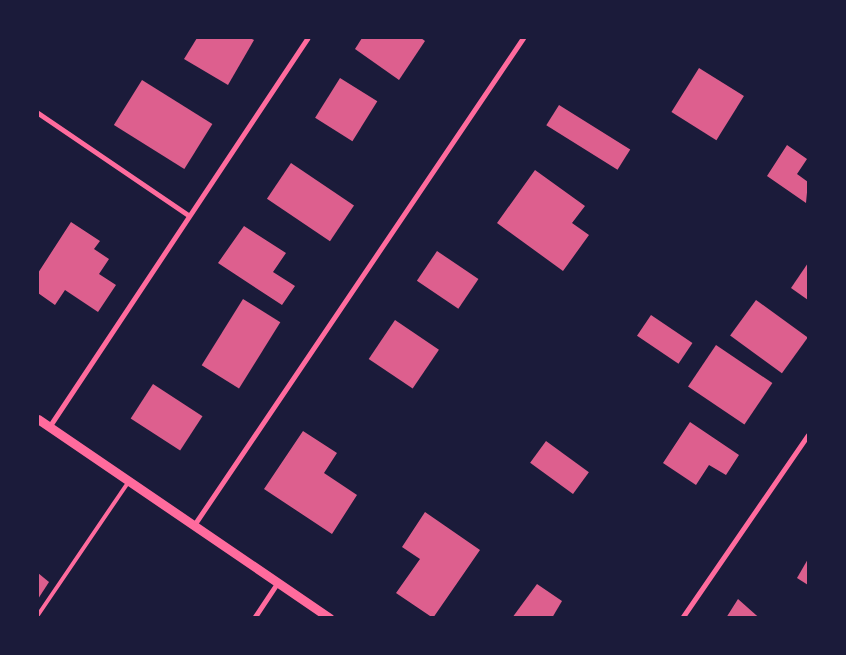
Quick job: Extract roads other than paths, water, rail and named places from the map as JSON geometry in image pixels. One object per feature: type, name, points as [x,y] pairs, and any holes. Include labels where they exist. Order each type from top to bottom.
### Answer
[{"type":"street","points":[[48,427],[307,38]]},
{"type":"street","points":[[194,525],[523,38]]},
{"type":"street","points":[[38,113],[188,215]]},
{"type":"street","points":[[38,419],[330,618]]},
{"type":"street","points":[[682,618],[808,435]]},
{"type":"street","points":[[254,618],[278,582]]},
{"type":"lane","points":[[38,615],[129,481]]}]
